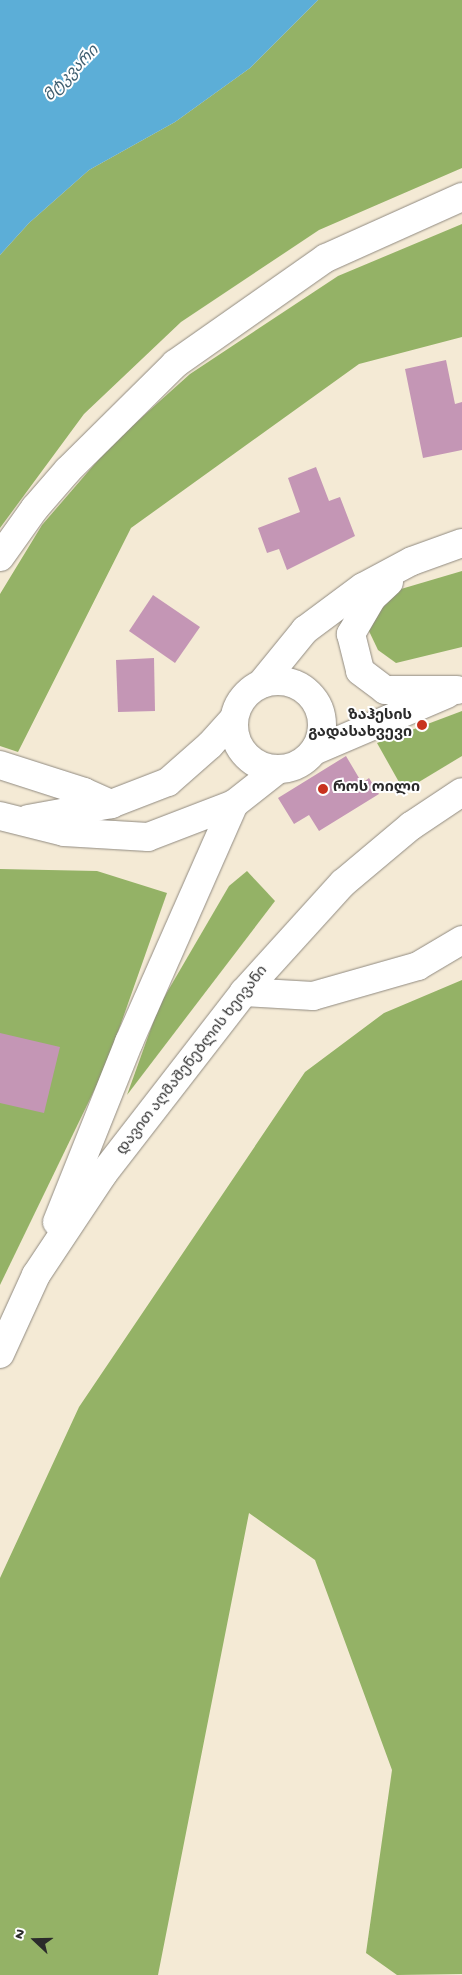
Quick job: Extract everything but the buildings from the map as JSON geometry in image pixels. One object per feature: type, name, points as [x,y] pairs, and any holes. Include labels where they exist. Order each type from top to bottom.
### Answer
[{"type":"main road","points":[[0,557],[35,508],[68,470],[175,364],[326,258],[462,197]]},
{"type":"main road","points":[[10,819],[110,804],[168,782],[210,745],[234,718],[243,698],[261,684],[305,630],[363,587],[412,561],[462,543]]},
{"type":"main road","points":[[412,561],[372,598],[351,634],[360,671],[385,690],[459,689]]},
{"type":"main road","points":[[261,684],[275,681],[290,682],[302,688],[313,698],[320,710],[322,724],[320,739],[314,751]]},
{"type":"main road","points":[[10,819],[64,832],[148,837],[234,804],[277,770],[298,765],[314,751],[459,689]]},
{"type":"main road","points":[[234,718],[234,731],[244,754],[253,762],[277,770]]},
{"type":"main road","points":[[0,765],[84,792],[110,804]]},
{"type":"main road","name":"დავით აღმაშენებლის ხეივანი","points":[[0,1354],[36,1275],[104,1174],[244,992],[343,883],[411,826],[462,792]]},
{"type":"main road","points":[[36,1275],[129,1042],[234,804]]},
{"type":"main road","points":[[244,992],[313,996],[418,966],[462,940]]},
{"type":"green space","points":[[318,0],[462,0],[462,168],[319,230],[181,322],[84,414],[0,528],[0,255],[29,223],[89,170],[175,122],[250,68]]},
{"type":"green space","points":[[462,224],[462,337],[359,364],[131,528],[18,752],[0,746],[0,594],[42,525],[112,444],[190,374],[338,276]]},
{"type":"green space","points":[[462,571],[462,647],[396,663],[378,650],[368,629],[378,609],[401,589]]},
{"type":"green space","points":[[462,711],[462,756],[404,791],[377,743]]},
{"type":"green space","points":[[0,869],[97,871],[167,893],[106,1066],[0,1285]]},
{"type":"green space","points":[[247,871],[275,901],[127,1095],[159,1006],[229,886]]},
{"type":"green space","points":[[462,980],[462,1974],[397,1975],[366,1953],[392,1770],[315,1560],[249,1513],[158,1975],[0,1975],[0,1578],[79,1407],[305,1072],[384,1013]]},
{"type":"water","name":"მტკვარი","points":[[0,0],[318,0],[250,68],[175,122],[89,170],[29,223],[0,255]]},
{"type":"place","name":"ზაჰესის გადასახვევი","points":[[422,725]]},
{"type":"place","name":"როს ოილი","points":[[323,789]]}]
